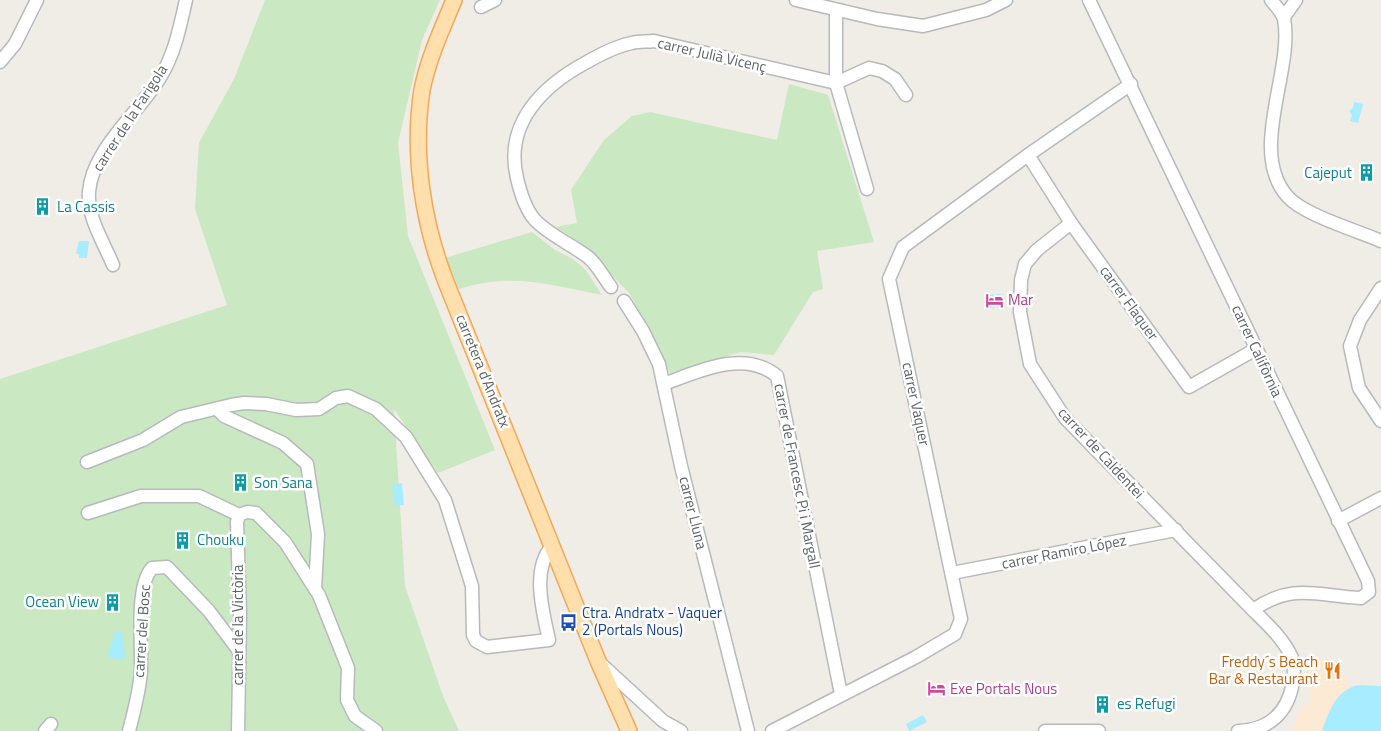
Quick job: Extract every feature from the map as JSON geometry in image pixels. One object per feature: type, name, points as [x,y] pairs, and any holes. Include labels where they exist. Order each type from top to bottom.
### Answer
[{"type":"main road","name":"carretera d'Andratx","points":[[454,0],[429,65],[420,107],[421,172],[429,230],[446,282],[598,661],[628,731]]},
{"type":"street","points":[[0,62],[15,44],[37,0]]},
{"type":"street","name":"carrer de la Farigola","points":[[113,264],[91,213],[89,193],[94,170],[122,126],[161,76],[178,37],[186,0]]},
{"type":"street","points":[[481,7],[495,0]]},
{"type":"street","points":[[796,0],[836,10],[923,26],[986,10],[1006,0]]},
{"type":"street","name":"carrer Califòrnia","points":[[1089,0],[1368,581],[1369,592],[1361,598],[1290,592],[1270,598],[1253,610]]},
{"type":"street","points":[[1271,0],[1284,17]]},
{"type":"street","points":[[1296,0],[1284,17],[1284,43],[1274,120],[1272,156],[1276,177],[1288,198],[1307,211],[1381,241]]},
{"type":"street","points":[[836,10],[836,83],[867,189]]},
{"type":"street","name":"carrer Julià Vicenç","points":[[611,287],[590,258],[535,220],[522,194],[515,168],[515,146],[520,125],[530,106],[547,88],[568,72],[608,50],[632,43],[654,41],[836,83]]},
{"type":"street","points":[[836,83],[869,68],[882,71],[895,79],[906,96]]},
{"type":"street","name":"carrer Vaquer","points":[[772,731],[916,657],[956,634],[961,618],[889,279],[902,247],[1028,155],[1131,84]]},
{"type":"street","name":"carrer Flaquer","points":[[1028,155],[1071,223],[1190,387],[1256,349]]},
{"type":"street","name":"carrer de Caldentei","points":[[1071,223],[1037,250],[1025,264],[1021,280],[1020,312],[1030,364],[1065,418],[1280,638],[1291,656],[1294,676],[1291,694],[1283,711],[1274,720],[1261,727],[1238,731]]},
{"type":"street","points":[[1381,288],[1360,320],[1350,346],[1359,388],[1381,421]]},
{"type":"street","name":"carrer Lluna","points":[[624,301],[643,331],[655,355],[664,384],[681,466],[748,731]]},
{"type":"street","name":"carrer de Francesc Pi i Margall","points":[[664,384],[715,365],[749,363],[767,368],[777,376],[841,694]]},
{"type":"street","points":[[87,462],[143,440],[181,418],[244,403],[266,404],[296,410],[320,409],[336,398],[348,396],[376,409],[406,437],[445,500],[472,586],[474,635],[476,641],[488,647],[549,640],[539,599],[544,555],[552,546]]},
{"type":"street","points":[[217,409],[224,416],[283,443],[307,464],[318,534],[315,589]]},
{"type":"street","points":[[88,513],[141,496],[199,496],[239,515],[247,512],[256,513],[285,542],[315,589],[348,668],[347,700],[354,716],[376,731]]},
{"type":"street","points":[[1338,521],[1381,498]]},
{"type":"street","name":"carrer de la Victòria","points":[[238,731],[237,522],[239,515]]},
{"type":"street","name":"carrer Ramiro López","points":[[952,573],[1176,530]]},
{"type":"street","name":"carrer del Bosc","points":[[129,731],[141,671],[141,616],[146,575],[152,568],[167,567],[209,612],[239,651]]},
{"type":"street","points":[[598,661],[663,720],[681,731]]},
{"type":"street","points":[[1046,731],[1099,731]]},
{"type":"green space","points":[[265,0],[440,0],[422,40],[398,143],[408,236],[495,450],[438,473],[394,409],[405,586],[443,696],[459,731],[0,731],[0,379],[227,305],[195,209],[199,143],[234,79]]},
{"type":"green space","points":[[789,84],[828,95],[874,242],[817,251],[823,289],[813,292],[774,355],[741,352],[670,373],[630,294],[582,244],[556,227],[577,223],[571,190],[604,140],[632,116],[650,112],[777,140]]},
{"type":"green space","points":[[532,232],[555,250],[573,259],[585,269],[602,295],[548,284],[514,281],[496,281],[459,289],[445,258]]},
{"type":"sand","points":[[1324,658],[1330,665],[1330,672],[1346,676],[1349,687],[1336,699],[1322,731],[1289,731],[1295,726],[1297,715],[1312,698],[1309,693],[1313,685],[1307,680],[1303,682],[1304,673],[1313,667],[1316,660]]},
{"type":"water","points":[[1354,102],[1363,104],[1358,123],[1350,121],[1352,115],[1349,111],[1353,108]]},
{"type":"water","points":[[79,241],[89,241],[87,258],[79,258],[79,254],[76,254]]},
{"type":"water","points":[[1001,294],[1002,307],[989,308],[988,295]]},
{"type":"water","points":[[402,483],[404,505],[395,506],[392,485]]},
{"type":"water","points":[[115,632],[122,632],[125,657],[122,661],[120,658],[113,659],[108,655]]},
{"type":"water","points":[[1359,685],[1381,686],[1381,731],[1322,731],[1331,709],[1339,696],[1344,691]]},
{"type":"water","points":[[923,715],[927,722],[909,731],[906,724]]},
{"type":"place","name":"Cajeput","points":[[1366,173]]},
{"type":"place","name":"La Cassis","points":[[43,207]]},
{"type":"place","name":"Mar","points":[[994,300]]},
{"type":"place","name":"Son Sana","points":[[240,483]]},
{"type":"place","name":"Chouku","points":[[183,540]]},
{"type":"place","name":"Ocean View","points":[[113,602]]},
{"type":"place","name":"Ctra. Andratx - Vaquer 2 (Portals Nous)","points":[[568,622]]},
{"type":"place","name":"Freddy´s Beach Bar & Restaurant","points":[[1332,671]]},
{"type":"place","name":"Exe Portals Nous","points":[[936,689]]},
{"type":"place","name":"es Refugi","points":[[1103,704]]}]
